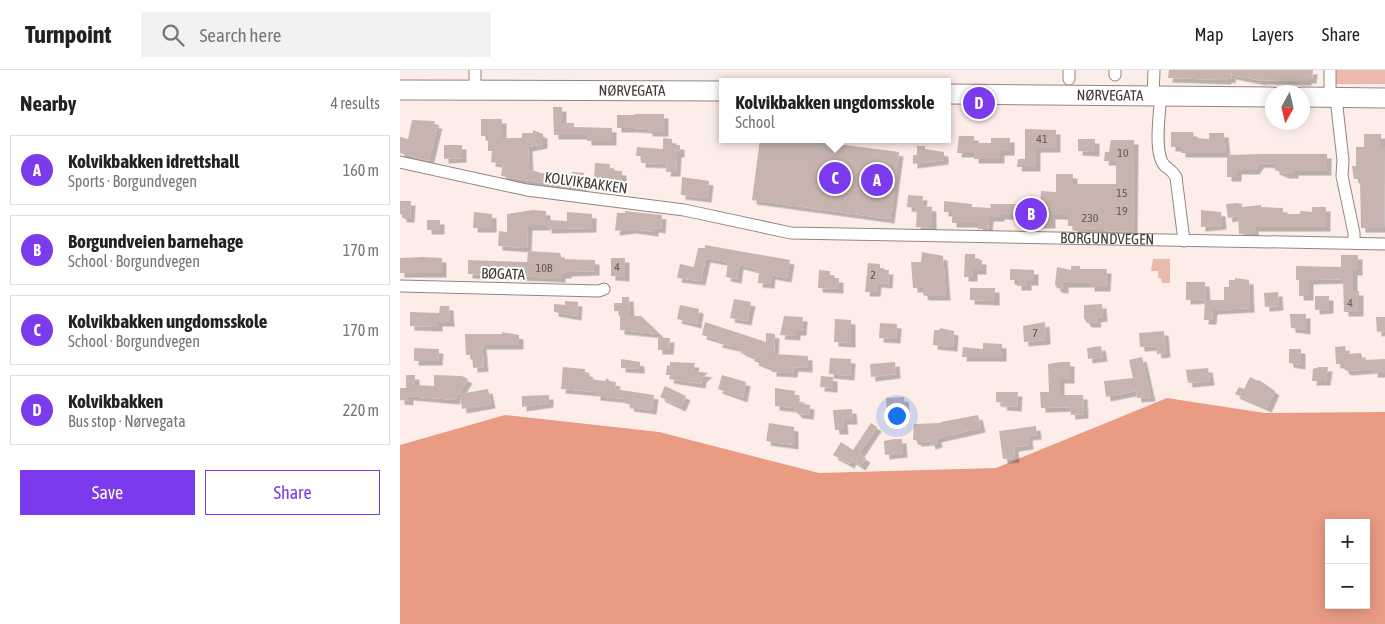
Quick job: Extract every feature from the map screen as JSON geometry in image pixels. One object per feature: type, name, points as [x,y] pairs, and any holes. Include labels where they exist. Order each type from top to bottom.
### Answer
[{"type":"main road","name":"NØRVEGATA","points":[[475,82],[543,89],[719,91]]},
{"type":"main road","points":[[400,86],[475,82]]},
{"type":"main road","points":[[400,90],[475,82]]},
{"type":"main road","name":"NØRVEGATA","points":[[951,94],[1156,100],[1265,97]]},
{"type":"main road","points":[[1310,97],[1385,98]]},
{"type":"street","points":[[1154,70],[1160,155],[1165,166],[1172,169],[1176,177],[1184,241]]},
{"type":"street","points":[[1330,70],[1343,160],[1342,176],[1354,233],[1354,243]]},
{"type":"street","name":"KOLVIKBAKKEN","points":[[400,162],[527,190],[684,210],[756,227],[799,234]]},
{"type":"street","name":"BORGUNDVEGEN","points":[[799,234],[1385,244]]},
{"type":"street","name":"BØGATA","points":[[400,286],[604,290]]},
{"type":"shaded area","points":[[1333,70],[1385,70],[1385,84],[1332,84]]},
{"type":"shaded area","points":[[1153,259],[1170,259],[1170,283],[1162,283],[1161,278],[1158,278],[1158,271],[1151,271]]},
{"type":"shaded area","points":[[1167,398],[1265,413],[1385,412],[1385,624],[400,624],[400,445],[505,415],[659,432],[819,473],[996,468]]},
{"type":"building","points":[[1169,70],[1313,70],[1312,79],[1307,79],[1307,81],[1262,81],[1232,75],[1232,71],[1231,79],[1227,78],[1227,80],[1168,78]]},
{"type":"building","points":[[553,107],[562,107],[562,123],[574,123],[574,127],[612,128],[612,141],[587,141],[587,135],[554,135]]},
{"type":"building","points":[[664,114],[664,132],[648,132],[648,129],[617,128],[617,115]]},
{"type":"building","points":[[481,119],[502,119],[502,138],[522,138],[522,133],[533,133],[533,130],[543,134],[543,144],[528,147],[529,169],[541,173],[572,175],[572,172],[584,173],[582,189],[501,176],[503,164],[491,162],[492,151],[488,151],[488,136],[481,136]]},
{"type":"building","points":[[412,120],[435,121],[434,124],[438,124],[429,161],[400,153],[400,137],[408,139]]},
{"type":"building","points":[[1025,129],[1056,130],[1056,148],[1036,148],[1036,167],[1017,167],[1018,159],[1025,159]]},
{"type":"building","points":[[1171,132],[1193,132],[1194,138],[1209,139],[1209,133],[1224,133],[1226,153],[1181,153],[1181,147],[1171,147]]},
{"type":"building","points":[[1364,134],[1381,134],[1381,147],[1385,147],[1384,228],[1361,228],[1360,179],[1354,179],[1352,166],[1356,166],[1356,147],[1364,147]]},
{"type":"building","points":[[959,136],[974,136],[974,143],[991,143],[991,138],[1010,138],[1010,151],[1000,151],[1000,159],[974,159],[974,153],[957,153]]},
{"type":"building","points":[[663,138],[672,139],[672,145],[680,145],[680,153],[677,153],[676,172],[666,172],[667,164],[641,163],[641,156],[636,156],[637,147],[663,149]]},
{"type":"building","points":[[1078,139],[1095,139],[1095,152],[1078,151]]},
{"type":"building","points":[[1111,140],[1134,140],[1133,232],[1082,228],[1082,231],[1074,231],[1073,226],[1068,226],[1068,215],[1051,215],[1051,224],[1024,224],[1017,223],[1017,215],[1000,215],[1000,217],[989,217],[988,229],[978,229],[978,223],[952,223],[952,212],[944,212],[944,201],[972,204],[972,207],[991,208],[990,204],[1040,204],[1041,191],[1056,192],[1056,174],[1073,174],[1073,184],[1116,184],[1116,161],[1104,161],[1105,152],[1109,152]]},
{"type":"building","points":[[759,143],[830,143],[899,152],[890,219],[752,200]]},
{"type":"building","points":[[444,145],[462,145],[462,158],[444,159]]},
{"type":"building","points":[[917,146],[925,146],[925,149],[944,152],[944,160],[913,164],[913,155],[917,155]]},
{"type":"building","points":[[1327,154],[1327,171],[1294,171],[1294,174],[1285,174],[1275,170],[1275,164],[1260,163],[1255,170],[1237,170],[1237,177],[1227,177],[1227,155]]},
{"type":"building","points":[[595,163],[610,164],[609,170],[622,171],[622,182],[594,180]]},
{"type":"building","points":[[682,177],[709,181],[707,198],[681,195]]},
{"type":"building","points":[[908,195],[923,196],[922,206],[932,207],[932,228],[916,227],[917,208],[907,207]]},
{"type":"building","points":[[400,201],[411,201],[410,218],[402,218],[400,214]]},
{"type":"building","points":[[1226,204],[1242,204],[1242,207],[1261,205],[1261,207],[1283,208],[1283,214],[1300,214],[1300,211],[1312,212],[1312,207],[1326,207],[1326,227],[1254,227],[1255,233],[1239,234],[1238,216],[1228,218]]},
{"type":"building","points":[[533,210],[546,211],[546,226],[528,226],[527,248],[498,246],[499,231],[507,232],[507,214]]},
{"type":"building","points":[[1201,210],[1221,212],[1222,225],[1201,227]]},
{"type":"building","points":[[625,211],[662,215],[661,229],[654,228],[654,232],[632,229],[615,231],[617,213],[625,213]]},
{"type":"building","points":[[474,212],[492,214],[492,228],[473,228]]},
{"type":"building","points":[[567,212],[592,214],[592,228],[547,229],[547,220],[567,221]]},
{"type":"building","points":[[427,220],[440,220],[440,230],[427,230]]},
{"type":"building","points":[[705,245],[790,260],[787,278],[771,275],[770,284],[758,283],[759,273],[756,273],[757,269],[739,265],[737,279],[726,277],[728,262],[706,258],[701,281],[677,278],[680,264],[694,267],[698,248],[705,248]]},
{"type":"building","points":[[528,251],[560,253],[562,259],[595,260],[595,271],[567,272],[567,274],[561,274],[561,278],[468,274],[468,260],[527,262]]},
{"type":"building","points":[[922,252],[943,256],[946,296],[926,296],[923,295],[923,288],[913,288],[911,262],[921,262]]},
{"type":"building","points":[[965,254],[975,254],[975,260],[982,260],[982,270],[973,270],[973,277],[964,277]]},
{"type":"building","points":[[1341,255],[1358,255],[1358,271],[1353,271],[1353,291],[1359,291],[1359,312],[1344,312],[1343,279],[1309,280],[1309,296],[1299,296],[1299,280],[1296,280],[1296,266],[1341,267]]},
{"type":"building","points":[[400,258],[442,258],[442,273],[400,273]]},
{"type":"building","points":[[611,258],[625,258],[625,277],[611,276]]},
{"type":"building","points":[[868,263],[880,264],[880,270],[889,270],[888,284],[877,283],[876,292],[865,292]]},
{"type":"building","points":[[1071,266],[1080,266],[1080,269],[1107,269],[1106,287],[1090,287],[1090,283],[1064,283],[1064,289],[1057,288],[1055,284],[1057,267],[1071,270]]},
{"type":"building","points":[[1010,269],[1034,270],[1034,281],[1027,281],[1027,286],[1017,286],[1017,280],[1010,280]]},
{"type":"building","points":[[819,270],[830,271],[830,278],[839,278],[839,289],[818,288]]},
{"type":"building","points":[[1235,278],[1249,280],[1250,308],[1213,310],[1212,320],[1204,320],[1205,300],[1224,300],[1224,287],[1229,287],[1229,280],[1235,280]]},
{"type":"building","points":[[1186,282],[1205,282],[1206,299],[1186,300]]},
{"type":"building","points":[[970,288],[995,288],[995,301],[970,300]]},
{"type":"building","points":[[1278,292],[1279,306],[1265,307],[1264,293]]},
{"type":"building","points":[[1315,296],[1329,296],[1329,309],[1315,310]]},
{"type":"building","points":[[622,297],[629,297],[630,316],[641,316],[660,334],[620,330],[620,311],[614,311],[614,303],[622,303]]},
{"type":"building","points":[[734,299],[751,302],[747,321],[730,318]]},
{"type":"building","points":[[565,301],[578,302],[577,316],[554,312],[554,304],[565,305]]},
{"type":"building","points":[[1102,304],[1103,317],[1096,318],[1097,323],[1087,323],[1084,318],[1084,305]]},
{"type":"building","points":[[680,305],[699,309],[697,324],[677,319]]},
{"type":"building","points":[[440,306],[449,306],[450,322],[438,322],[438,327],[410,326],[410,312],[439,313]]},
{"type":"building","points":[[1290,314],[1306,314],[1306,330],[1291,328]]},
{"type":"building","points":[[784,316],[803,317],[802,331],[796,331],[796,336],[780,335]]},
{"type":"building","points":[[1376,317],[1385,317],[1385,331],[1377,332]]},
{"type":"building","points":[[835,319],[851,320],[851,343],[834,342]]},
{"type":"building","points":[[705,322],[766,342],[766,333],[775,334],[774,354],[808,356],[808,368],[794,367],[793,373],[772,372],[772,368],[754,361],[755,357],[735,347],[718,343],[719,340],[702,335]]},
{"type":"building","points":[[1045,322],[1046,340],[1024,342],[1023,326]]},
{"type":"building","points":[[880,323],[897,324],[896,339],[879,338]]},
{"type":"building","points":[[940,328],[954,331],[953,347],[933,345],[934,330],[940,330]]},
{"type":"building","points":[[1164,331],[1166,353],[1157,354],[1156,346],[1140,347],[1139,333]]},
{"type":"building","points":[[502,332],[519,335],[519,345],[482,345],[484,367],[473,368],[472,355],[466,355],[465,334],[502,334]]},
{"type":"building","points":[[658,338],[670,338],[669,350],[658,350]]},
{"type":"building","points":[[983,343],[1002,344],[1002,357],[962,357],[963,347],[983,349]]},
{"type":"building","points":[[1101,346],[1103,357],[1088,359],[1087,348]]},
{"type":"building","points":[[1345,346],[1346,354],[1361,353],[1363,360],[1385,359],[1385,373],[1373,373],[1373,369],[1347,371],[1344,369],[1344,364],[1336,364],[1335,347]]},
{"type":"building","points":[[414,348],[439,349],[438,361],[414,361]]},
{"type":"building","points":[[1289,349],[1301,349],[1301,365],[1289,363]]},
{"type":"building","points":[[1142,357],[1151,397],[1137,398],[1136,391],[1106,397],[1104,381],[1133,378],[1129,360]]},
{"type":"building","points":[[830,358],[851,359],[850,376],[829,374]]},
{"type":"building","points":[[621,359],[640,362],[640,369],[621,368]]},
{"type":"building","points":[[670,362],[695,363],[693,371],[708,373],[702,378],[701,384],[669,379],[670,375],[666,375],[667,365],[670,366]]},
{"type":"building","points":[[895,362],[896,374],[871,377],[870,364]]},
{"type":"building","points":[[1070,362],[1070,379],[1060,379],[1060,395],[1083,395],[1084,414],[1071,415],[1070,407],[1041,408],[1040,392],[1049,392],[1048,364]]},
{"type":"building","points":[[563,367],[585,369],[585,372],[589,373],[589,379],[605,381],[607,378],[610,381],[616,382],[615,389],[654,395],[652,410],[629,407],[630,404],[626,404],[626,399],[596,396],[596,392],[561,389]]},
{"type":"building","points":[[1328,367],[1326,381],[1312,381],[1313,369]]},
{"type":"building","points":[[1208,368],[1210,381],[1188,383],[1186,370]]},
{"type":"building","points":[[406,375],[415,375],[415,385],[434,386],[434,375],[462,376],[468,379],[455,400],[409,396],[409,401],[400,400],[400,388],[406,388]]},
{"type":"building","points":[[722,375],[746,382],[743,398],[718,389]]},
{"type":"building","points":[[821,376],[833,377],[833,388],[820,387]]},
{"type":"building","points":[[1250,377],[1259,380],[1275,391],[1267,408],[1235,394],[1239,387],[1244,389]]},
{"type":"building","points":[[665,386],[686,396],[681,407],[660,397]]},
{"type":"building","points":[[775,388],[795,391],[794,397],[800,398],[799,403],[810,405],[809,415],[798,414],[793,408],[775,406]]},
{"type":"building","points":[[488,389],[491,404],[462,409],[460,394]]},
{"type":"building","points":[[996,392],[1018,392],[1017,407],[1002,406],[1003,403],[996,402]]},
{"type":"building","points":[[549,395],[549,403],[522,407],[522,396]]},
{"type":"building","points":[[904,397],[905,409],[899,410],[899,415],[887,416],[886,398]]},
{"type":"building","points":[[852,409],[853,420],[843,420],[844,430],[835,430],[833,410]]},
{"type":"building","points":[[978,415],[981,428],[937,438],[938,443],[931,445],[930,441],[917,442],[913,440],[914,424],[941,423]]},
{"type":"building","points":[[769,423],[794,427],[794,445],[766,441]]},
{"type":"building","points":[[871,423],[877,427],[859,454],[866,458],[861,466],[852,460],[850,464],[833,455],[841,442],[853,450]]},
{"type":"building","points":[[1036,426],[1037,435],[1028,436],[1029,445],[1014,447],[1015,458],[1003,459],[999,431]]},
{"type":"building","points":[[902,439],[903,453],[885,455],[884,441]]},
{"type":"place","name":"Kolvikbakken","points":[[979,103]]},
{"type":"place","name":"Kolvikbakken ungdomsskole","points":[[835,178]]},
{"type":"place","name":"Kolvikbakken idrettshall","points":[[877,180]]},
{"type":"place","name":"Borgundveien barnehage","points":[[1031,214]]}]
